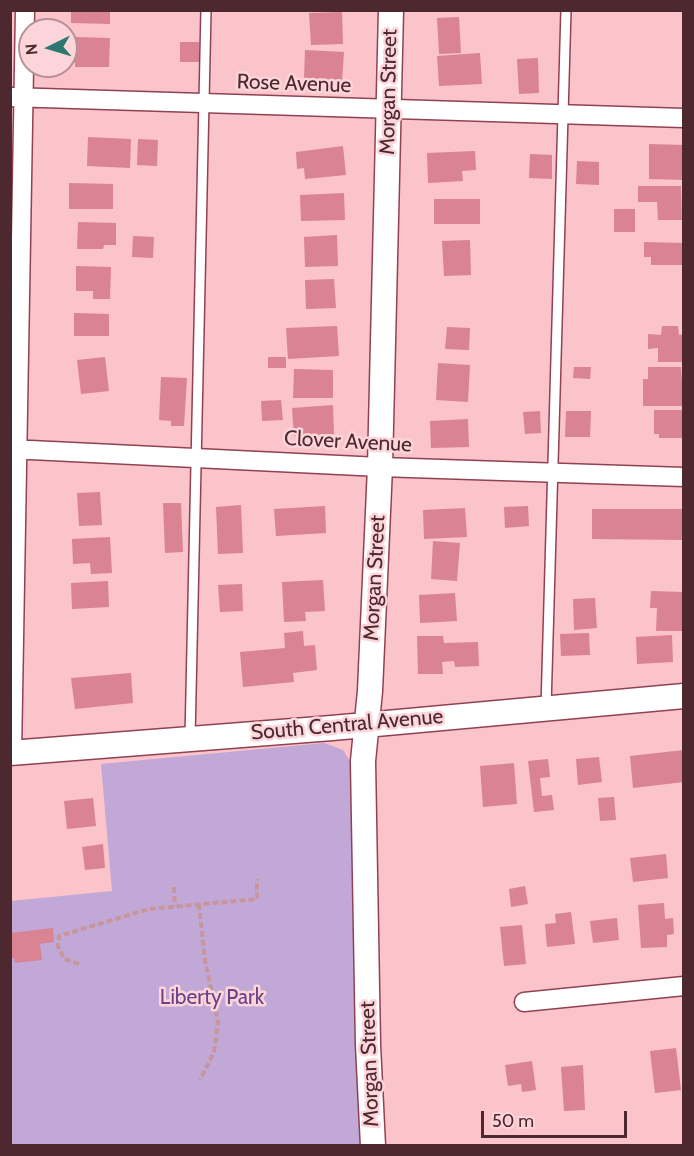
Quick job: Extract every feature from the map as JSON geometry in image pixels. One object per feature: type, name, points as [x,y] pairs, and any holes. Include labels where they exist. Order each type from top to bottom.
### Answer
[{"type":"main road","name":"Morgan Street","points":[[373,1146],[363,761],[380,467],[391,10]]},
{"type":"main road","name":"South Central Avenue","points":[[11,753],[366,725],[684,696]]},
{"type":"street","points":[[11,753],[17,97],[26,10]]},
{"type":"street","name":"Rose Avenue","points":[[17,97],[684,118]]},
{"type":"street","name":"Clover Avenue","points":[[14,449],[380,467],[684,477]]},
{"type":"street","points":[[524,1002],[684,986]]},
{"type":"lane","points":[[190,738],[198,458],[206,10]]},
{"type":"lane","points":[[546,707],[566,10]]},
{"type":"path","points":[[79,964],[64,959],[58,946],[59,936],[149,909],[257,899],[256,879]]},
{"type":"path","points":[[174,887],[175,906]]},
{"type":"path","points":[[199,904],[205,960],[218,1022],[214,1052],[200,1080]]},
{"type":"green space","name":"Liberty Park","points":[[324,743],[343,750],[355,769],[362,1145],[11,1146],[11,901],[112,891],[101,764]]},
{"type":"building","points":[[71,10],[110,10],[110,24],[78,23],[78,18],[71,18]]},
{"type":"building","points":[[342,12],[343,44],[311,45],[309,13]]},
{"type":"building","points":[[459,17],[461,53],[439,54],[437,18]]},
{"type":"building","points":[[78,37],[110,38],[109,67],[78,67]]},
{"type":"building","points":[[180,42],[199,42],[200,62],[180,62]]},
{"type":"building","points":[[305,50],[344,52],[342,81],[304,79]]},
{"type":"building","points":[[480,53],[482,84],[439,86],[437,56]]},
{"type":"building","points":[[538,58],[539,93],[519,94],[517,59]]},
{"type":"building","points":[[88,137],[131,139],[130,168],[87,166]]},
{"type":"building","points":[[138,139],[158,140],[157,166],[137,165]]},
{"type":"building","points":[[649,144],[684,145],[684,180],[649,179]]},
{"type":"building","points":[[343,146],[346,175],[305,179],[304,168],[297,169],[296,152]]},
{"type":"building","points":[[475,151],[476,170],[462,171],[463,181],[428,183],[427,153]]},
{"type":"building","points":[[530,154],[552,155],[552,179],[529,178]]},
{"type":"building","points":[[577,161],[599,162],[599,185],[576,184]]},
{"type":"building","points":[[69,183],[113,184],[113,209],[69,209]]},
{"type":"building","points":[[638,186],[681,186],[682,220],[658,220],[657,202],[638,202]]},
{"type":"building","points":[[344,193],[345,220],[301,221],[300,195]]},
{"type":"building","points":[[434,199],[480,199],[480,224],[434,224]]},
{"type":"building","points":[[614,209],[635,209],[635,232],[614,232]]},
{"type":"building","points":[[78,222],[116,223],[116,245],[104,245],[103,249],[77,249]]},
{"type":"building","points":[[337,235],[338,266],[305,267],[304,237]]},
{"type":"building","points":[[133,236],[154,237],[153,258],[132,257]]},
{"type":"building","points":[[470,240],[471,275],[444,276],[442,241]]},
{"type":"building","points":[[644,242],[684,243],[684,265],[651,265],[651,257],[644,257]]},
{"type":"building","points":[[76,266],[111,267],[110,299],[93,299],[93,291],[76,291]]},
{"type":"building","points":[[334,279],[336,308],[306,309],[305,280]]},
{"type":"building","points":[[74,313],[109,314],[109,336],[74,336]]},
{"type":"building","points":[[337,326],[339,356],[288,359],[286,328]]},
{"type":"building","points":[[662,326],[678,326],[679,335],[684,334],[682,362],[658,362],[658,348],[648,349],[648,334],[661,335]]},
{"type":"building","points":[[447,327],[470,328],[469,350],[445,349]]},
{"type":"building","points":[[105,357],[109,391],[81,394],[77,360]]},
{"type":"building","points":[[268,357],[286,357],[286,368],[268,368]]},
{"type":"building","points":[[438,363],[470,365],[468,402],[436,400]]},
{"type":"building","points":[[574,367],[591,367],[590,379],[573,378]]},
{"type":"building","points":[[648,367],[681,367],[684,406],[643,406],[643,379],[648,379]]},
{"type":"building","points":[[294,369],[333,370],[333,398],[293,398]]},
{"type":"building","points":[[161,377],[187,378],[184,426],[171,426],[171,421],[159,420]]},
{"type":"building","points":[[281,400],[283,420],[262,421],[261,401]]},
{"type":"building","points":[[333,405],[334,434],[294,436],[292,408]]},
{"type":"building","points":[[654,410],[684,410],[684,438],[659,438],[659,434],[654,434]]},
{"type":"building","points":[[540,411],[541,433],[525,434],[523,412]]},
{"type":"building","points":[[566,411],[591,411],[590,437],[565,437]]},
{"type":"building","points":[[468,419],[469,447],[431,448],[430,421]]},
{"type":"building","points":[[100,492],[102,525],[79,526],[77,493]]},
{"type":"building","points":[[163,503],[181,503],[183,552],[165,553]]},
{"type":"building","points":[[241,505],[243,553],[218,554],[216,507]]},
{"type":"building","points":[[325,506],[326,533],[276,536],[274,509]]},
{"type":"building","points":[[528,506],[529,526],[505,528],[504,507]]},
{"type":"building","points":[[465,508],[467,537],[424,539],[423,510]]},
{"type":"building","points":[[592,509],[684,509],[684,540],[592,539]]},
{"type":"building","points":[[110,537],[112,573],[91,574],[90,563],[73,564],[72,539]]},
{"type":"building","points":[[433,541],[460,543],[457,581],[431,579]]},
{"type":"building","points":[[323,580],[325,611],[305,612],[306,621],[284,622],[282,582]]},
{"type":"building","points":[[108,581],[109,607],[72,609],[71,583]]},
{"type":"building","points":[[242,584],[243,611],[220,612],[218,585]]},
{"type":"building","points":[[651,591],[683,592],[683,631],[656,631],[657,608],[650,608]]},
{"type":"building","points":[[455,593],[457,621],[420,623],[419,595]]},
{"type":"building","points":[[595,598],[597,628],[574,630],[573,599]]},
{"type":"building","points":[[303,631],[304,646],[315,645],[317,670],[293,673],[294,682],[243,687],[240,652],[285,648],[284,633]]},
{"type":"building","points":[[589,633],[590,655],[561,656],[560,634]]},
{"type":"building","points":[[672,635],[673,662],[637,664],[636,637]]},
{"type":"building","points":[[417,636],[443,636],[444,643],[478,642],[479,666],[455,667],[454,661],[442,662],[443,674],[418,674]]},
{"type":"building","points":[[131,673],[133,703],[75,709],[71,678]]},
{"type":"building","points":[[684,750],[684,782],[633,788],[630,756]]},
{"type":"building","points":[[599,757],[602,782],[578,785],[576,759]]},
{"type":"building","points":[[548,759],[550,777],[540,778],[542,796],[552,795],[554,810],[534,812],[528,761]]},
{"type":"building","points":[[514,763],[517,804],[483,807],[480,766]]},
{"type":"building","points":[[614,797],[616,820],[600,821],[598,798]]},
{"type":"building","points":[[93,798],[96,826],[67,829],[64,801]]},
{"type":"building","points":[[103,844],[105,868],[85,870],[82,847]]},
{"type":"building","points":[[666,854],[668,878],[633,882],[630,858]]},
{"type":"building","points":[[525,886],[528,904],[511,907],[509,889]]},
{"type":"building","points":[[664,903],[665,919],[673,918],[674,934],[667,935],[667,947],[641,948],[638,905]]},
{"type":"building","points":[[571,912],[575,944],[547,947],[545,924],[556,923],[555,914]]},
{"type":"building","points":[[617,918],[619,940],[593,943],[590,921]]},
{"type":"building","points":[[522,925],[526,964],[504,966],[500,927]]},
{"type":"building","points":[[53,928],[54,942],[40,944],[42,960],[15,963],[14,958],[10,958],[10,933]]},
{"type":"building","points":[[676,1048],[681,1090],[655,1093],[650,1051]]},
{"type":"building","points":[[532,1061],[536,1090],[522,1092],[521,1084],[508,1086],[505,1065]]},
{"type":"building","points":[[583,1065],[585,1110],[564,1111],[561,1067]]}]
